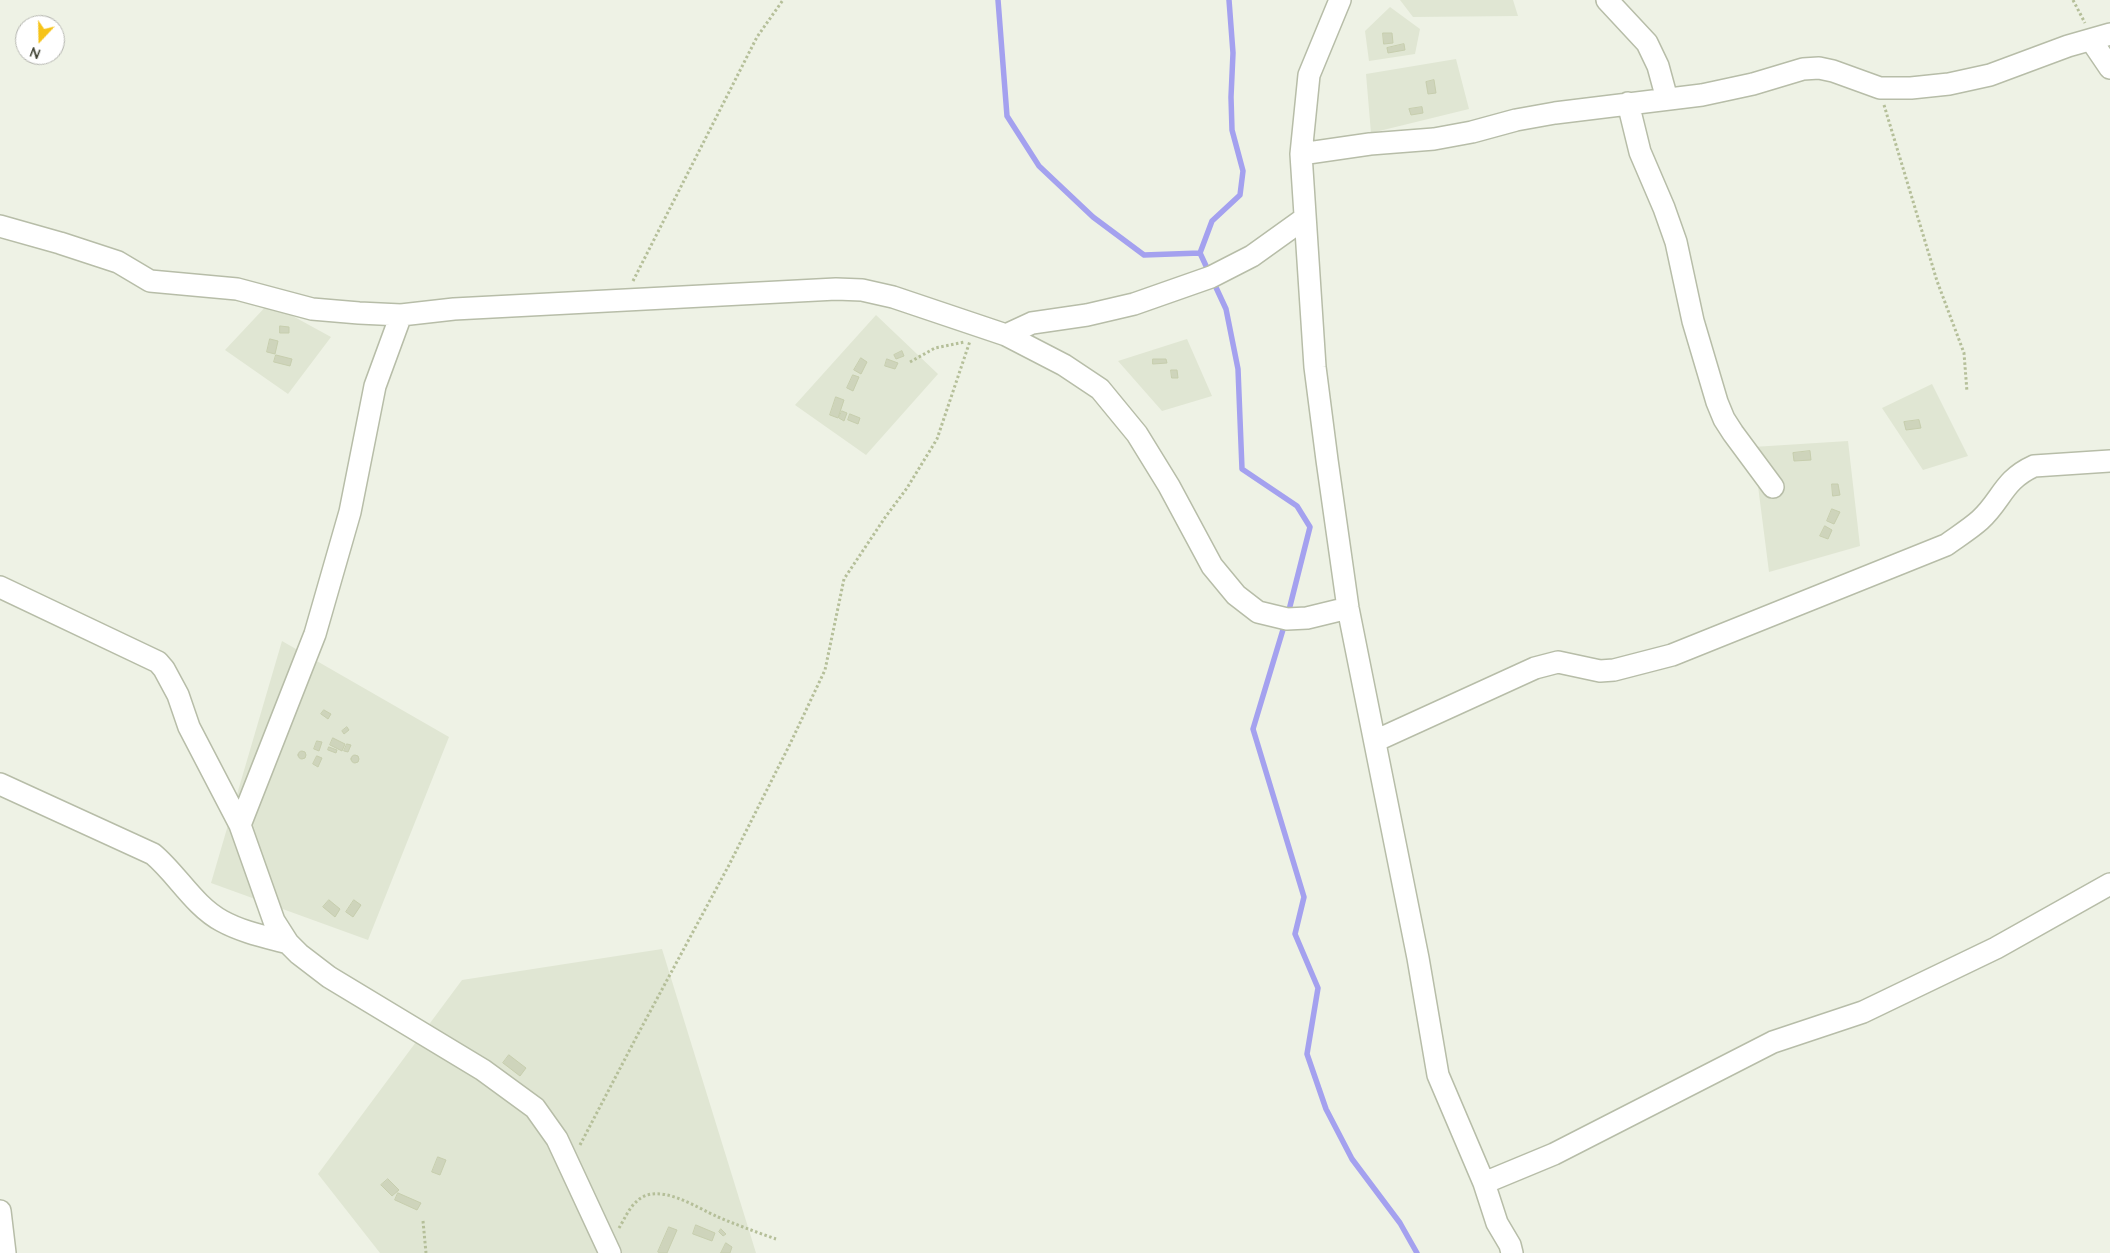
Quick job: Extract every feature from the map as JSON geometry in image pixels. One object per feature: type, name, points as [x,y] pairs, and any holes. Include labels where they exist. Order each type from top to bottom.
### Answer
[{"type":"street","points":[[1340,0],[1309,75],[1301,154],[1315,367],[1348,608],[1438,1075],[1484,1183],[1497,1223],[1510,1245],[1512,1253]]},
{"type":"street","points":[[1607,0],[1647,43],[1658,66],[1667,99]]},
{"type":"street","points":[[1301,154],[1370,144],[1434,139],[1555,113],[1702,95],[1753,84],[1803,69],[1819,68],[1834,71],[1880,88],[1912,88],[1949,84],[1982,77],[2100,37],[2110,68]]},
{"type":"street","points":[[1628,103],[1640,152],[1676,242],[1693,322],[1717,402],[1729,426],[1773,487]]},
{"type":"street","points":[[1006,335],[1032,323],[1087,315],[1134,304],[1211,277],[1252,256],[1305,218]]},
{"type":"street","points":[[0,226],[118,262],[150,281],[237,289],[312,308],[359,313],[401,315],[454,309],[836,289],[862,290],[894,297],[973,332],[1006,335],[1064,364],[1100,389],[1137,434],[1169,486],[1212,566],[1236,595],[1258,612],[1287,619],[1307,618],[1348,608]]},
{"type":"street","points":[[240,825],[315,634],[350,512],[375,386],[401,315]]},
{"type":"street","points":[[1375,741],[1535,668],[1558,662],[1600,670],[1614,670],[1672,655],[1946,545],[1981,519],[2016,475],[2029,468],[2034,466],[2110,461]]},
{"type":"street","points":[[0,587],[158,662],[164,669],[178,695],[189,727],[240,825],[274,921],[288,943],[329,977],[483,1070],[535,1108],[557,1139],[609,1250]]},
{"type":"street","points":[[0,784],[153,854],[166,864],[202,906],[221,921],[254,934],[288,943]]},
{"type":"street","points":[[1484,1183],[1554,1154],[1773,1042],[1863,1012],[1996,948],[2110,884]]},
{"type":"street","points":[[0,1212],[6,1253]]},
{"type":"path","points":[[623,299],[757,37],[783,0]]},
{"type":"path","points":[[1880,88],[1937,281],[1964,353],[1967,392]]},
{"type":"path","points":[[910,362],[935,348],[973,332]]},
{"type":"path","points":[[570,1166],[638,1034],[729,865],[790,744],[825,670],[844,579],[907,488],[936,439],[973,332]]},
{"type":"path","points":[[609,1250],[636,1201],[649,1195],[661,1194],[695,1204],[714,1215],[776,1239]]},
{"type":"path","points":[[423,1221],[426,1253]]},
{"type":"shaded area","points":[[1400,0],[1513,0],[1518,16],[1413,17]]},
{"type":"shaded area","points":[[1390,7],[1420,29],[1415,54],[1369,61],[1365,31]]},
{"type":"shaded area","points":[[1456,59],[1469,109],[1371,133],[1366,74]]},
{"type":"shaded area","points":[[269,303],[331,337],[288,394],[225,350]]},
{"type":"shaded area","points":[[876,315],[938,374],[866,455],[795,405]]},
{"type":"shaded area","points":[[1187,339],[1212,396],[1162,411],[1118,361]]},
{"type":"shaded area","points":[[1932,384],[1968,456],[1923,470],[1882,408]]},
{"type":"shaded area","points":[[1848,441],[1860,546],[1769,572],[1753,447]]},
{"type":"shaded area","points":[[282,641],[449,737],[368,940],[211,883]]},
{"type":"shaded area","points":[[662,949],[756,1253],[380,1253],[318,1174],[462,980]]},
{"type":"building","points":[[1383,33],[1392,33],[1393,43],[1384,44]]},
{"type":"building","points":[[1404,44],[1405,50],[1388,53],[1387,48]]},
{"type":"building","points":[[1434,80],[1436,93],[1428,94],[1426,82]]},
{"type":"building","points":[[1422,107],[1423,113],[1411,115],[1409,109]]},
{"type":"building","points":[[280,326],[289,327],[289,333],[280,333]]},
{"type":"building","points":[[270,339],[278,341],[275,354],[267,352]]},
{"type":"building","points":[[902,351],[904,356],[896,359],[894,355]]},
{"type":"building","points":[[276,355],[292,359],[290,366],[274,362]]},
{"type":"building","points":[[861,358],[867,362],[861,374],[854,370]]},
{"type":"building","points":[[887,359],[898,363],[895,369],[885,366]]},
{"type":"building","points":[[1153,359],[1166,359],[1167,363],[1153,364]]},
{"type":"building","points":[[1171,370],[1177,370],[1178,378],[1172,378]]},
{"type":"building","points":[[853,375],[859,377],[853,391],[847,388]]},
{"type":"building","points":[[836,397],[844,400],[838,418],[830,415]]},
{"type":"building","points":[[842,411],[847,413],[844,421],[839,418]]},
{"type":"building","points":[[850,414],[860,418],[858,424],[848,420]]},
{"type":"building","points":[[1919,420],[1921,428],[1906,430],[1904,422]]},
{"type":"building","points":[[1810,451],[1811,460],[1794,461],[1793,453]]},
{"type":"building","points":[[1832,484],[1838,484],[1840,495],[1833,496]]},
{"type":"building","points":[[1832,509],[1840,512],[1834,524],[1827,521]]},
{"type":"building","points":[[1825,526],[1832,530],[1828,539],[1820,536]]},
{"type":"building","points":[[324,710],[331,714],[328,719],[321,714]]},
{"type":"building","points":[[347,727],[349,730],[344,734],[342,731]]},
{"type":"building","points":[[333,738],[345,744],[342,751],[330,745]]},
{"type":"building","points":[[317,741],[322,742],[319,751],[314,749]]},
{"type":"building","points":[[347,744],[351,745],[348,752],[344,751]]},
{"type":"building","points":[[329,747],[337,750],[336,753],[328,750]]},
{"type":"building","points":[[302,751],[306,755],[302,759],[298,755]]},
{"type":"building","points":[[355,755],[359,759],[355,763],[351,759]]},
{"type":"building","points":[[317,756],[322,758],[318,767],[313,764]]},
{"type":"building","points":[[329,900],[340,909],[335,917],[323,907]]},
{"type":"building","points":[[354,900],[361,905],[353,917],[346,912]]},
{"type":"building","points":[[509,1055],[526,1068],[520,1076],[503,1063]]},
{"type":"building","points":[[438,1157],[446,1160],[440,1175],[432,1172]]},
{"type":"building","points":[[388,1179],[399,1190],[392,1196],[381,1185]]},
{"type":"building","points":[[398,1193],[421,1203],[417,1210],[395,1200]]},
{"type":"building","points":[[696,1225],[715,1233],[712,1241],[693,1234]]},
{"type":"building","points":[[669,1227],[677,1230],[667,1253],[660,1253],[658,1252]]},
{"type":"building","points":[[721,1229],[726,1234],[723,1236],[719,1232]]},
{"type":"building","points":[[726,1243],[732,1247],[730,1253],[721,1253]]},
{"type":"waterway","points":[[998,0],[1007,116],[1039,166],[1093,217],[1144,255],[1200,253],[1226,309],[1238,369],[1242,469],[1297,506],[1310,527],[1288,614]]},
{"type":"waterway","points":[[1200,253],[1212,221],[1240,195],[1243,171],[1232,130],[1233,53],[1229,0]]},
{"type":"waterway","points":[[1285,623],[1253,729],[1304,897],[1295,934],[1318,988],[1307,1054],[1326,1109],[1352,1159],[1400,1223],[1417,1253]]}]
